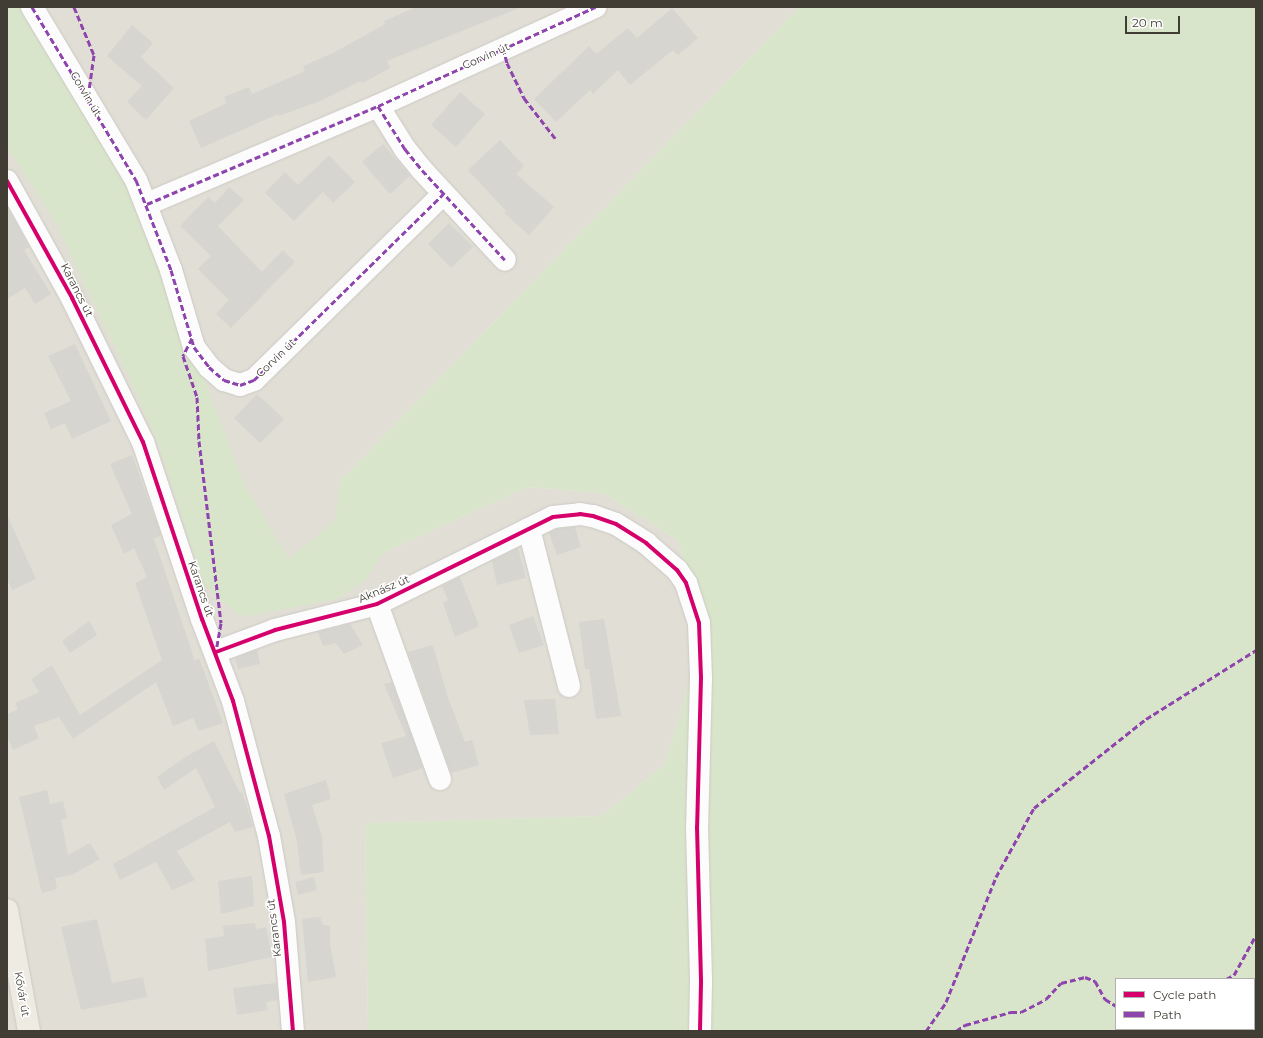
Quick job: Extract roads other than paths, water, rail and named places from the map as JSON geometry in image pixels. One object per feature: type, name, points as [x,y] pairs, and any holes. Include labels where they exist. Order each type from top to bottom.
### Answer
[{"type":"main road","name":"Kővár út","points":[[7,910],[29,1031]]},
{"type":"street","name":"Corvin út","points":[[32,7],[115,141],[147,204],[171,270],[196,351],[221,377],[240,385],[254,380],[443,194]]},
{"type":"street","name":"Corvin út","points":[[147,204],[378,106],[595,7]]},
{"type":"street","points":[[378,106],[405,149],[443,194],[504,260]]},
{"type":"street","name":"Karancs út","points":[[7,181],[72,298],[143,442],[202,619],[216,652],[233,701],[264,810],[284,922],[293,1031]]},
{"type":"street","name":"Aknász út","points":[[216,652],[275,630],[377,604],[553,517],[566,514],[580,514],[607,520],[634,534],[658,552],[686,582],[693,599],[699,623],[701,678],[697,827],[701,983],[700,1031]]},
{"type":"street","points":[[529,529],[569,686]]},
{"type":"street","name":"Aknász út","points":[[377,604],[440,779]]}]
